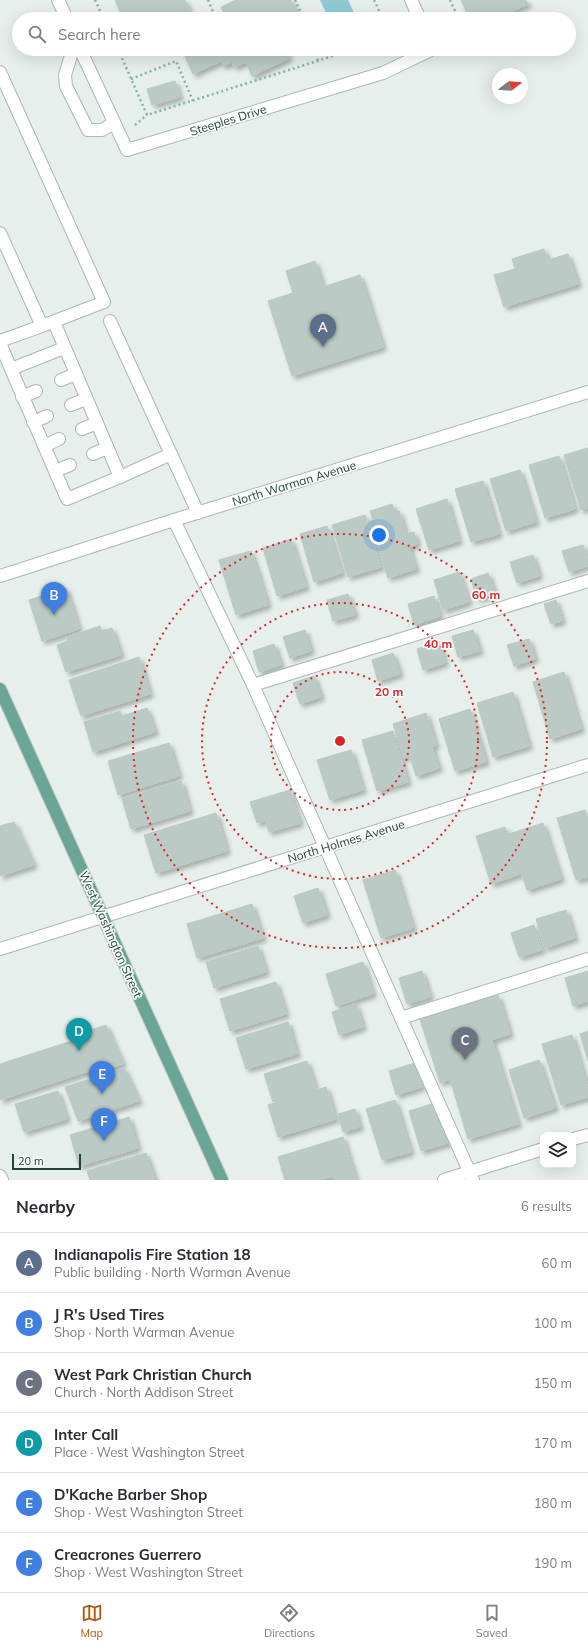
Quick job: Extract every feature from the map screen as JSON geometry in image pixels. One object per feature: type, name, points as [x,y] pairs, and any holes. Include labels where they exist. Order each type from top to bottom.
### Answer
[{"type":"main road","name":"West Washington Street","points":[[0,689],[222,1180]]},
{"type":"street","points":[[58,0],[64,12]]},
{"type":"street","points":[[411,0],[417,12]]},
{"type":"street","points":[[71,56],[65,75],[66,86],[88,130],[102,130],[114,123]]},
{"type":"street","name":"Steeples Drive","points":[[83,56],[127,150],[383,73],[418,56]]},
{"type":"street","points":[[0,72],[104,302],[0,342],[33,422],[68,499],[171,454]]},
{"type":"street","points":[[0,233],[42,326]]},
{"type":"street","points":[[110,321],[198,512]]},
{"type":"street","points":[[54,322],[120,477]]},
{"type":"street","points":[[11,370],[64,348]]},
{"type":"street","points":[[61,380],[76,374]]},
{"type":"street","points":[[22,397],[36,391]]},
{"type":"street","name":"North Warman Avenue","points":[[0,576],[198,512],[588,392]]},
{"type":"street","points":[[71,405],[86,399]]},
{"type":"street","points":[[33,422],[47,416]]},
{"type":"street","points":[[82,429],[97,423]]},
{"type":"street","points":[[44,446],[59,439]]},
{"type":"street","points":[[93,454],[107,448]]},
{"type":"street","points":[[55,471],[70,465]]},
{"type":"street","points":[[174,520],[253,685],[471,1176]]},
{"type":"street","points":[[253,685],[588,581]]},
{"type":"street","name":"North Holmes Avenue","points":[[0,949],[588,765]]},
{"type":"street","points":[[402,1018],[588,959]]},
{"type":"street","points":[[576,1139],[588,1135]]},
{"type":"street","points":[[444,1180],[471,1176],[540,1150]]},
{"type":"street","points":[[0,1176],[2,1180]]},
{"type":"path","points":[[95,0],[101,12]]},
{"type":"path","points":[[208,0],[213,12]]},
{"type":"path","points":[[295,0],[301,12]]},
{"type":"path","points":[[374,0],[379,12]]},
{"type":"path","points":[[450,0],[456,12]]},
{"type":"path","points":[[121,56],[147,115],[333,56]]},
{"type":"path","points":[[316,56],[318,61]]},
{"type":"path","points":[[131,79],[176,61],[193,101]]},
{"type":"water","points":[[320,0],[348,0],[354,12],[326,12]]},
{"type":"building","points":[[115,0],[185,0],[190,12],[120,12]]},
{"type":"building","points":[[236,0],[291,0],[296,12],[223,12],[221,7]]},
{"type":"building","points":[[461,0],[526,0],[528,4],[510,12],[467,12]]},
{"type":"building","points":[[185,56],[288,56],[289,58],[252,76],[246,62],[234,67],[232,62],[223,66],[221,61],[193,74]]},
{"type":"building","points":[[175,81],[180,97],[152,105],[147,89]]},
{"type":"building","points":[[544,249],[548,260],[568,254],[578,284],[504,307],[494,275],[515,269],[512,259]]},
{"type":"building","points":[[315,261],[323,287],[360,275],[383,347],[292,376],[268,301],[293,293],[286,271]]},
{"type":"building","points":[[588,448],[588,508],[581,510],[564,455]]},
{"type":"building","points":[[559,456],[575,509],[545,518],[529,465]]},
{"type":"building","points":[[520,470],[536,522],[506,531],[490,479]]},
{"type":"building","points":[[483,481],[499,534],[471,542],[455,489]]},
{"type":"building","points":[[447,499],[459,541],[429,550],[416,509]]},
{"type":"building","points":[[392,504],[395,512],[399,511],[406,534],[414,532],[417,544],[409,547],[416,569],[388,578],[370,521],[373,520],[370,511]]},
{"type":"building","points":[[365,515],[381,567],[348,577],[332,525]]},
{"type":"building","points":[[327,526],[342,573],[314,582],[300,534]]},
{"type":"building","points":[[291,539],[306,587],[277,596],[263,548]]},
{"type":"building","points":[[583,545],[588,559],[588,566],[569,572],[562,551]]},
{"type":"building","points":[[251,551],[268,605],[236,615],[219,560]]},
{"type":"building","points":[[533,555],[539,576],[517,583],[510,562]]},
{"type":"building","points":[[459,572],[469,602],[443,610],[434,580]]},
{"type":"building","points":[[488,573],[495,594],[477,599],[471,579]]},
{"type":"building","points":[[66,588],[79,629],[42,641],[29,600]]},
{"type":"building","points":[[348,594],[355,615],[333,621],[327,600]]},
{"type":"building","points":[[434,596],[440,616],[414,625],[408,604]]},
{"type":"building","points":[[556,600],[562,621],[551,624],[544,604]]},
{"type":"building","points":[[100,626],[101,631],[112,628],[121,655],[66,672],[57,645],[68,641],[67,637]]},
{"type":"building","points":[[305,630],[311,651],[290,658],[283,637]]},
{"type":"building","points":[[473,630],[480,651],[458,657],[452,636]]},
{"type":"building","points":[[529,639],[535,659],[514,666],[507,645]]},
{"type":"building","points":[[439,642],[445,663],[423,670],[417,649]]},
{"type":"building","points":[[274,644],[281,665],[259,672],[253,651]]},
{"type":"building","points":[[393,653],[400,674],[378,681],[372,660]]},
{"type":"building","points":[[139,657],[150,694],[81,716],[69,680]]},
{"type":"building","points":[[564,672],[581,729],[550,739],[533,682]]},
{"type":"building","points":[[314,676],[321,697],[300,704],[293,683]]},
{"type":"building","points":[[513,692],[529,746],[493,757],[477,703]]},
{"type":"building","points":[[147,708],[155,732],[93,752],[84,722],[120,711],[122,716]]},
{"type":"building","points":[[470,709],[486,762],[455,771],[439,719]]},
{"type":"building","points":[[426,713],[436,745],[432,747],[439,768],[416,776],[410,756],[404,758],[393,724]]},
{"type":"building","points":[[393,731],[408,782],[377,791],[362,740]]},
{"type":"building","points":[[169,743],[179,776],[118,795],[108,761]]},
{"type":"building","points":[[351,750],[363,790],[330,800],[317,760]]},
{"type":"building","points":[[181,781],[190,811],[131,829],[122,799]]},
{"type":"building","points":[[290,790],[300,823],[269,832],[265,821],[257,823],[250,802]]},
{"type":"building","points":[[585,810],[588,819],[588,877],[576,880],[557,818]]},
{"type":"building","points":[[216,813],[227,851],[156,873],[144,835]]},
{"type":"building","points":[[14,822],[34,865],[0,876],[0,826]]},
{"type":"building","points":[[543,823],[561,879],[527,890],[509,834]]},
{"type":"building","points":[[505,827],[520,874],[491,884],[476,836]]},
{"type":"building","points":[[395,870],[413,928],[381,938],[363,880]]},
{"type":"building","points":[[318,888],[327,915],[303,923],[294,896]]},
{"type":"building","points":[[252,904],[263,938],[197,958],[187,924]]},
{"type":"building","points":[[566,910],[575,938],[545,948],[536,919]]},
{"type":"building","points":[[534,925],[542,950],[519,957],[511,933]]},
{"type":"building","points":[[258,946],[266,972],[214,988],[206,962]]},
{"type":"building","points":[[363,962],[373,994],[336,1006],[326,974]]},
{"type":"building","points":[[422,971],[430,997],[407,1004],[399,978]]},
{"type":"building","points":[[588,971],[588,1001],[573,1006],[565,978]]},
{"type":"building","points":[[276,982],[286,1014],[230,1031],[220,999]]},
{"type":"building","points":[[498,995],[510,1034],[492,1040],[518,1124],[468,1139],[450,1079],[440,1083],[420,1019]]},
{"type":"building","points":[[356,1004],[363,1027],[339,1035],[332,1012]]},
{"type":"building","points":[[288,1022],[297,1054],[246,1069],[236,1038]]},
{"type":"building","points":[[106,1025],[123,1064],[93,1074],[92,1070],[0,1100],[0,1064],[81,1038],[79,1034]]},
{"type":"building","points":[[588,1031],[588,1061],[580,1034]]},
{"type":"building","points":[[572,1035],[588,1089],[588,1097],[561,1105],[542,1044]]},
{"type":"building","points":[[539,1060],[555,1108],[524,1118],[509,1070]]},
{"type":"building","points":[[307,1061],[316,1089],[273,1102],[264,1074]]},
{"type":"building","points":[[415,1063],[422,1087],[396,1095],[389,1071]]},
{"type":"building","points":[[124,1068],[139,1101],[78,1121],[65,1087]]},
{"type":"building","points":[[326,1087],[336,1119],[278,1137],[268,1105]]},
{"type":"building","points":[[58,1091],[67,1119],[24,1132],[15,1104]]},
{"type":"building","points":[[395,1100],[411,1152],[382,1160],[366,1109]]},
{"type":"building","points":[[435,1103],[448,1143],[421,1151],[409,1111]]},
{"type":"building","points":[[355,1109],[360,1127],[343,1132],[338,1114]]},
{"type":"building","points":[[129,1117],[138,1148],[79,1166],[70,1135]]},
{"type":"building","points":[[343,1137],[356,1180],[334,1180],[333,1176],[321,1180],[285,1180],[278,1157]]},
{"type":"building","points":[[146,1153],[155,1180],[90,1180],[87,1171]]},
{"type":"place","name":"Indianapolis Fire Station 18","points":[[323,347]]},
{"type":"place","name":"J R's Used Tires","points":[[54,615]]},
{"type":"place","name":"Inter Call","points":[[79,1051]]},
{"type":"place","name":"West Park Christian Church","points":[[465,1060]]},
{"type":"place","name":"D'Kache Barber Shop","points":[[102,1094]]},
{"type":"place","name":"Creacrones Guerrero","points":[[104,1141]]}]
